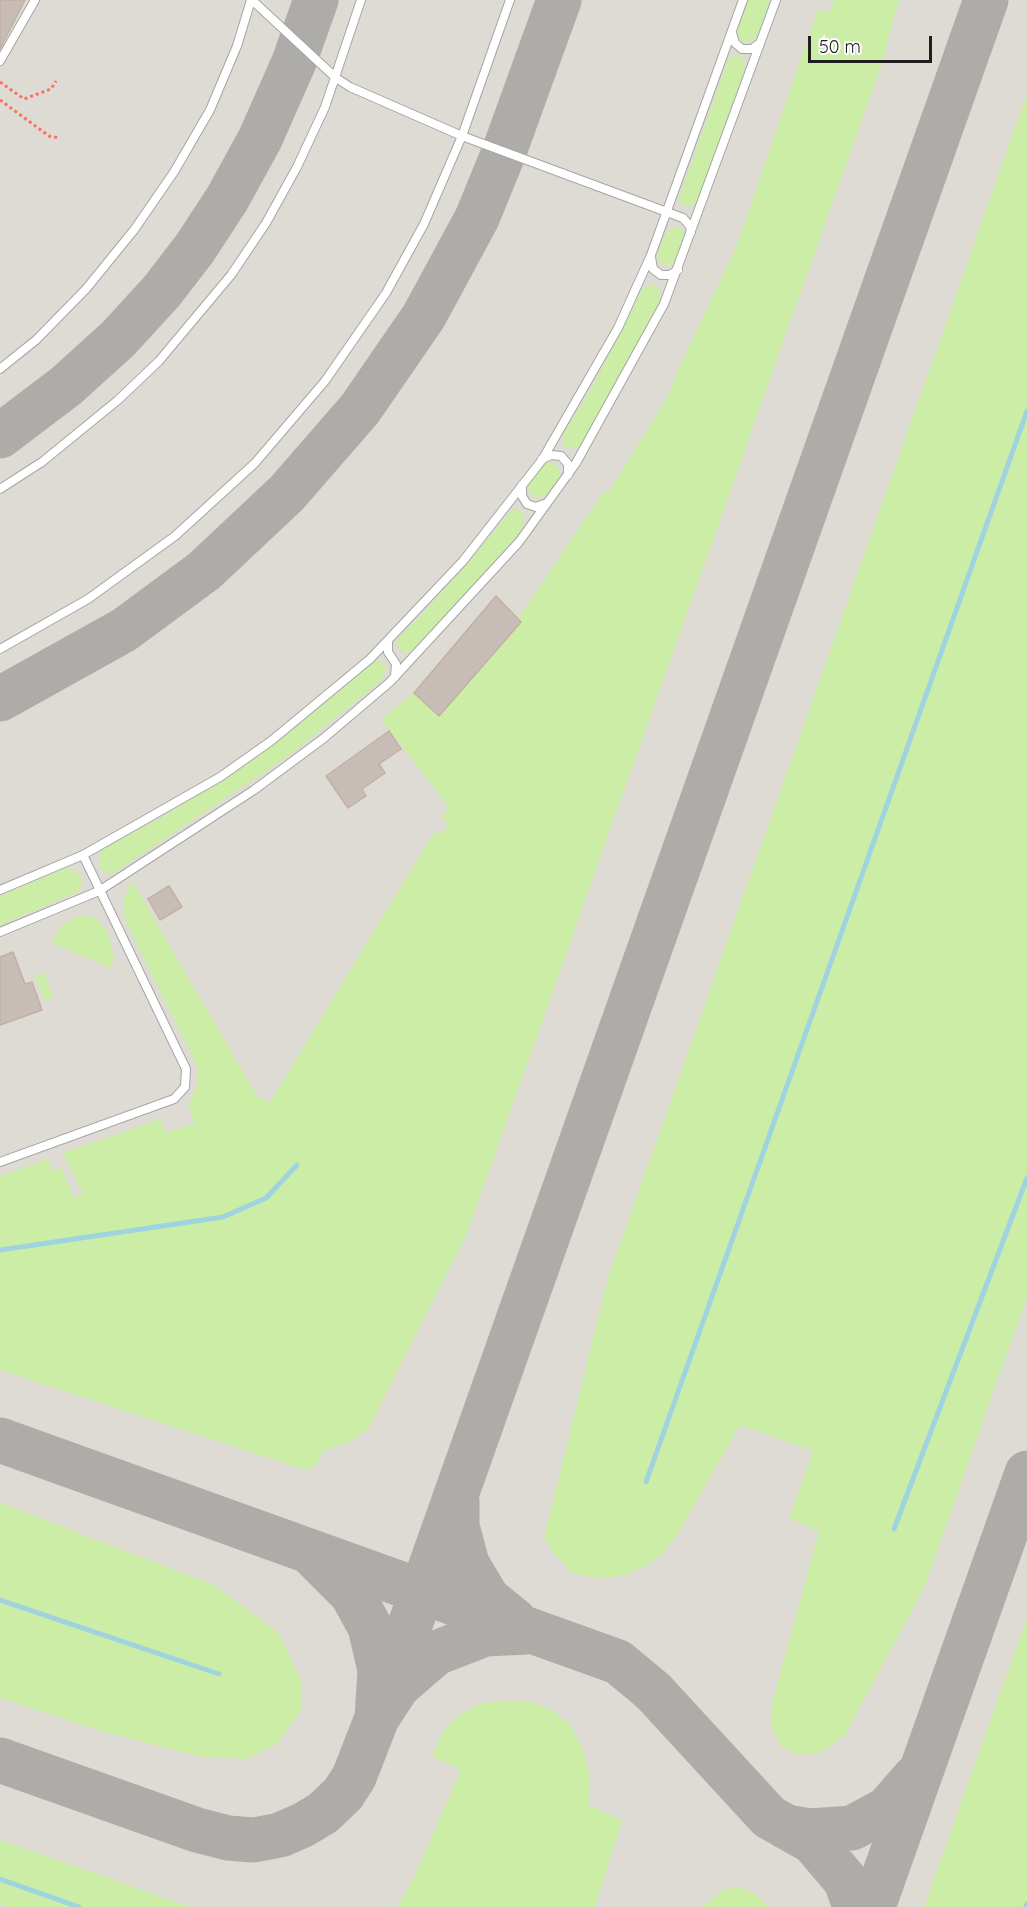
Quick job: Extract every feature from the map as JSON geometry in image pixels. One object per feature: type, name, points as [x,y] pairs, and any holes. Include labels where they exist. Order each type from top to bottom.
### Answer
[{"type":"lane","points":[[0,61],[35,0]]},
{"type":"lane","points":[[0,369],[36,340],[86,289],[134,230],[174,172],[210,110],[237,46],[252,0],[336,78],[350,87],[462,136],[667,212],[688,222],[691,237]]},
{"type":"lane","points":[[0,489],[42,462],[104,413],[159,361],[231,275],[266,223],[297,167],[336,78],[361,0]]},
{"type":"lane","points":[[0,649],[88,599],[175,536],[255,463],[288,426],[352,345],[386,293],[424,224],[462,136],[510,0]]},
{"type":"lane","points":[[0,890],[83,855],[220,777],[271,741],[370,659],[463,561],[542,460],[618,328],[651,255],[743,0]]},
{"type":"lane","points":[[0,932],[99,891],[254,790],[332,731],[394,679],[519,542],[566,479],[664,304],[691,237],[776,0]]},
{"type":"lane","points":[[733,29],[733,38],[742,49],[752,49],[762,39]]},
{"type":"lane","points":[[651,255],[653,269],[661,275],[675,273],[680,266]]},
{"type":"lane","points":[[542,460],[551,454],[561,456],[569,469],[566,479]]},
{"type":"lane","points":[[525,482],[521,491],[527,504],[536,507],[549,501]]},
{"type":"lane","points":[[391,638],[387,647],[397,669],[394,679]]},
{"type":"lane","points":[[370,659],[379,654],[407,662],[415,657]]},
{"type":"lane","points":[[0,1162],[174,1099],[185,1087],[186,1069],[83,855]]},
{"type":"path","points":[[0,82],[24,99],[51,89],[56,81]]},
{"type":"path","points":[[0,100],[50,136],[59,138]]},
{"type":"shaded area","points":[[0,0],[1027,0],[1027,1907],[0,1907]]},
{"type":"green space","points":[[748,0],[770,0],[757,37],[745,43],[738,37],[737,31]]},
{"type":"green space","points":[[834,0],[899,0],[880,69],[466,1236],[368,1429],[350,1442],[323,1451],[317,1464],[311,1469],[303,1469],[0,1370],[0,1176],[48,1159],[53,1171],[62,1168],[74,1198],[83,1194],[63,1153],[160,1119],[166,1133],[195,1123],[188,1105],[198,1083],[198,1068],[125,920],[123,899],[132,881],[259,1099],[270,1102],[434,832],[440,835],[448,825],[442,818],[448,806],[381,719],[414,693],[440,716],[521,622],[518,619],[604,491],[608,493],[671,391],[675,376],[736,247],[818,9],[829,13]]},
{"type":"green space","points":[[736,54],[743,57],[745,69],[700,197],[694,205],[685,206],[679,200],[680,195],[728,60]]},
{"type":"green space","points":[[1027,94],[1027,1297],[924,1588],[845,1735],[823,1751],[809,1754],[794,1753],[780,1746],[772,1728],[771,1707],[819,1531],[789,1518],[813,1451],[740,1425],[677,1535],[663,1553],[646,1566],[626,1575],[606,1578],[586,1576],[570,1571],[553,1552],[544,1537],[608,1278]]},
{"type":"green space","points":[[676,226],[683,230],[685,239],[676,263],[664,266],[657,259],[657,254],[666,232]]},
{"type":"green space","points":[[654,284],[660,291],[661,301],[584,443],[575,449],[564,446],[562,435],[588,395],[643,288]]},
{"type":"green space","points":[[549,462],[559,468],[560,481],[549,495],[535,498],[528,490],[529,482],[544,463]]},
{"type":"green space","points":[[514,508],[522,512],[525,527],[413,651],[404,653],[396,644],[397,640],[444,590]]},
{"type":"green space","points":[[376,660],[385,664],[387,669],[381,681],[288,756],[115,872],[108,874],[99,867],[99,855],[103,849],[164,816],[222,780],[271,746]]},
{"type":"green space","points":[[66,868],[72,869],[81,876],[81,887],[78,892],[0,925],[0,896]]},
{"type":"green space","points":[[79,915],[95,917],[108,932],[114,958],[111,968],[52,943],[61,926]]},
{"type":"green space","points":[[44,972],[53,998],[44,1001],[35,976]]},
{"type":"green space","points":[[0,1503],[214,1585],[278,1632],[301,1680],[302,1709],[278,1743],[247,1759],[202,1757],[100,1731],[0,1698]]},
{"type":"green space","points":[[1027,1618],[1027,1907],[924,1907]]},
{"type":"green space","points":[[533,1702],[555,1712],[571,1726],[583,1749],[590,1775],[588,1805],[622,1820],[595,1907],[397,1907],[412,1881],[461,1770],[432,1756],[442,1733],[459,1715],[481,1703]]},
{"type":"green space","points":[[0,1840],[191,1907],[8,1907],[0,1904]]},
{"type":"green space","points":[[738,1887],[753,1892],[769,1907],[703,1907],[722,1890]]},
{"type":"building","points":[[0,0],[25,0],[0,49]]},
{"type":"building","points":[[496,596],[521,622],[439,716],[414,693]]},
{"type":"building","points":[[389,731],[401,749],[379,764],[385,773],[362,789],[366,796],[348,808],[326,776]]},
{"type":"building","points":[[169,886],[182,907],[160,920],[148,899]]},
{"type":"building","points":[[13,952],[25,984],[32,982],[42,1010],[0,1025],[0,957]]},
{"type":"waterway","points":[[646,1482],[1027,411]]},
{"type":"waterway","points":[[0,1250],[223,1217],[266,1198],[297,1165]]},
{"type":"waterway","points":[[894,1529],[1027,1178]]},
{"type":"waterway","points":[[0,1600],[219,1674]]},
{"type":"waterway","points":[[0,1879],[79,1907]]},
{"type":"taxiway","points":[[0,436],[66,386],[118,339],[162,291],[195,248],[227,199],[260,139],[294,62],[316,0]]},
{"type":"taxiway","points":[[0,699],[124,630],[204,571],[287,493],[360,409],[424,316],[477,218],[504,152],[559,0]]},
{"type":"taxiway","points":[[0,1760],[197,1830],[228,1838],[254,1840],[280,1835],[323,1813],[343,1794],[354,1777],[377,1718],[986,0]]},
{"type":"taxiway","points":[[0,1440],[618,1662],[653,1691],[769,1817],[813,1842],[846,1881],[855,1907]]},
{"type":"taxiway","points":[[873,1907],[1027,1473]]},
{"type":"taxiway","points":[[457,1502],[457,1526],[467,1564],[488,1599],[514,1620]]},
{"type":"taxiway","points":[[314,1556],[352,1594],[370,1627],[380,1670],[377,1718],[398,1686],[436,1653],[485,1634],[527,1632]]},
{"type":"taxiway","points":[[786,1827],[810,1831],[852,1828],[887,1809],[915,1777]]}]
